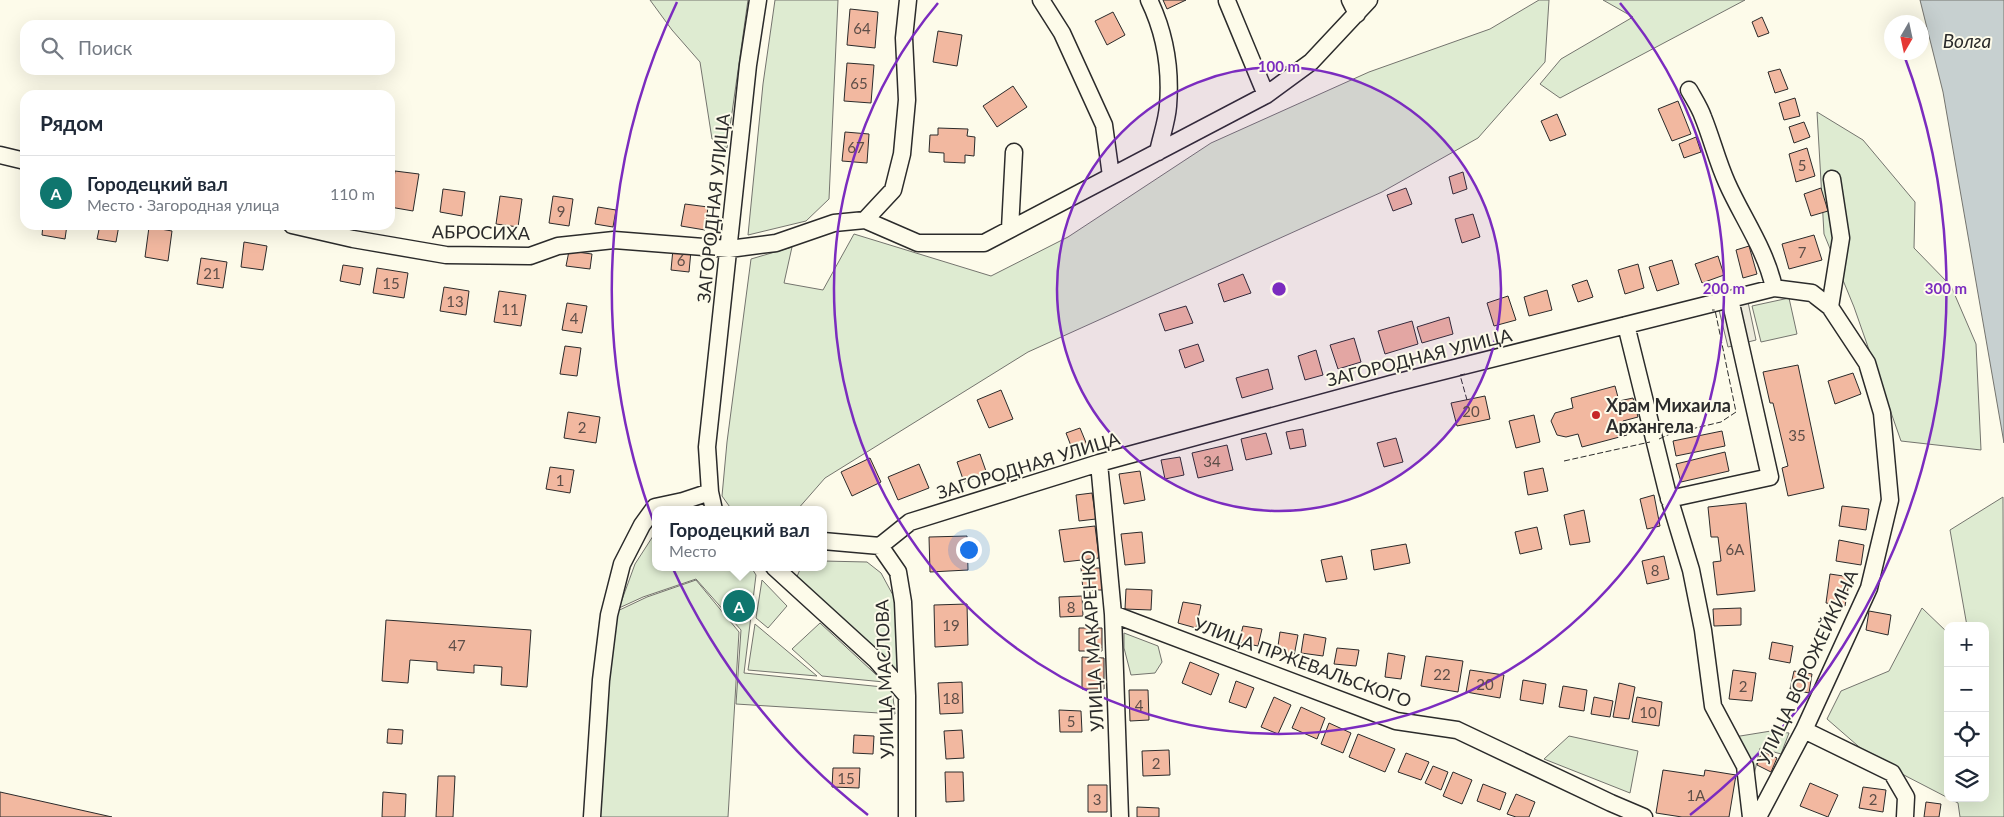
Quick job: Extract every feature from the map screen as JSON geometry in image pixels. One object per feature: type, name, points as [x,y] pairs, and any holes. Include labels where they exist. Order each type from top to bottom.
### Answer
[{"type":"street","name":"ЗАГОРОДНАЯ УЛИЦА","points":[[713,506],[710,492],[707,447],[748,65],[758,0]]},
{"type":"street","points":[[908,0],[904,38],[907,100],[902,154],[892,190],[865,220],[918,243],[984,243],[1266,95],[1311,62],[1353,7],[1369,0]]},
{"type":"street","points":[[1041,0],[1062,33],[1104,125],[1112,176]]},
{"type":"street","points":[[1149,0],[1159,20],[1169,63],[1168,107],[1158,152]]},
{"type":"street","points":[[1227,2],[1266,95]]},
{"type":"street","points":[[1689,90],[1704,117],[1718,163],[1734,199],[1758,244],[1774,288]]},
{"type":"street","points":[[1010,229],[1014,152]]},
{"type":"street","points":[[0,155],[20,160]]},
{"type":"street","points":[[1830,307],[1841,238],[1832,179]]},
{"type":"street","name":"АБРОСИХА","points":[[314,230],[353,239],[446,254],[530,256],[558,246],[614,240],[729,249],[776,243],[834,224],[865,220]]},
{"type":"street","name":"ЗАГОРОДНАЯ УЛИЦА","points":[[880,546],[910,522],[1099,463],[1391,384],[1774,288],[1812,292],[1830,307],[1867,363],[1882,413],[1890,500]]},
{"type":"street","points":[[1669,499],[1770,477],[1730,299]]},
{"type":"street","points":[[1626,325],[1669,499],[1691,570],[1703,630],[1713,706],[1745,766],[1751,817]]},
{"type":"street","name":"УЛИЦА МАКАРЕНКО","points":[[1099,463],[1113,614],[1120,817]]},
{"type":"street","points":[[660,506],[684,501],[710,492]]},
{"type":"street","name":"УЛИЦА ВОРОЖЕЙКИНА","points":[[1758,817],[1804,730],[1869,588],[1890,500]]},
{"type":"street","points":[[592,817],[601,680],[609,615],[622,564],[642,525],[652,511]]},
{"type":"street","points":[[827,541],[880,546]]},
{"type":"street","name":"УЛИЦА МАСЛОВА","points":[[880,546],[898,572],[902,602],[907,696],[907,817]]},
{"type":"street","points":[[778,571],[876,660],[907,696]]},
{"type":"street","name":"УЛИЦА ПРЖЕВАЛЬСКОГО","points":[[1113,614],[1396,720],[1457,730],[1610,803],[1644,817]]},
{"type":"street","points":[[1804,730],[1892,773],[1906,797],[1906,817]]},
{"type":"green space","points":[[650,0],[748,0],[727,148],[712,139],[700,62],[672,30]]},
{"type":"green space","points":[[775,0],[838,0],[829,199],[806,221],[748,235],[763,84]]},
{"type":"green space","points":[[1539,0],[1549,0],[1545,62],[1478,138],[1382,192],[1028,352],[825,478],[800,506],[729,506],[722,496],[727,442],[751,259],[792,247],[784,283],[823,290],[854,234],[991,276],[1068,237],[1211,143],[1369,72],[1490,29]]},
{"type":"green space","points":[[1603,0],[1745,0],[1560,98],[1540,84],[1561,59],[1633,17]]},
{"type":"green space","points":[[1817,112],[1863,140],[1915,202],[1914,248],[1951,286],[1976,344],[1981,450],[1901,441],[1854,307],[1824,234]]},
{"type":"green space","points":[[1789,298],[1797,334],[1761,342],[1752,306]]},
{"type":"green space","points":[[2003,497],[2004,817],[1960,817],[1958,803],[1956,802],[1989,802],[1989,622],[1966,622],[1950,530]]},
{"type":"green space","points":[[652,538],[652,571],[754,571],[756,575],[744,673],[892,689],[895,714],[736,704],[741,630],[696,579],[643,597],[619,608],[635,564]]},
{"type":"green space","points":[[827,561],[867,562],[881,573],[894,597],[900,674],[893,670],[796,579],[799,571],[827,571]]},
{"type":"green space","points":[[696,580],[739,632],[728,817],[592,817],[609,615],[647,597]]},
{"type":"green space","points":[[762,580],[787,606],[768,628],[756,618]]},
{"type":"green space","points":[[1922,608],[1944,629],[1944,796],[1873,759],[1827,719],[1841,691],[1889,671]]},
{"type":"green space","points":[[820,623],[884,682],[822,676],[792,649]]},
{"type":"green space","points":[[755,624],[817,676],[748,670]]},
{"type":"green space","points":[[1124,633],[1158,646],[1162,662],[1155,673],[1131,675],[1124,648]]},
{"type":"green space","points":[[1771,731],[1789,733],[1781,754],[1760,748],[1754,775],[1734,737]]},
{"type":"green space","points":[[1569,736],[1638,751],[1630,793],[1544,759]]},
{"type":"shaded area","points":[[1748,302],[1756,340],[1728,347],[1719,310]]},
{"type":"water","name":"Волга","points":[[1920,0],[2004,0],[2004,443],[1943,92],[1929,36],[1929,15],[1924,15]]},
{"type":"building","points":[[1163,0],[1186,0],[1167,9]]},
{"type":"building","points":[[850,9],[878,12],[875,48],[847,45]]},
{"type":"building","points":[[1113,12],[1125,35],[1107,45],[1095,21]]},
{"type":"building","points":[[1762,17],[1769,33],[1758,37],[1752,22]]},
{"type":"building","points":[[938,31],[962,35],[957,66],[933,62]]},
{"type":"building","points":[[847,63],[874,65],[871,103],[844,101]]},
{"type":"building","points":[[1780,69],[1788,89],[1775,93],[1768,72]]},
{"type":"building","points":[[1013,86],[1027,107],[997,127],[983,106]]},
{"type":"building","points":[[1795,98],[1800,116],[1784,120],[1779,103]]},
{"type":"building","points":[[1678,101],[1691,134],[1672,141],[1658,109]]},
{"type":"building","points":[[1557,114],[1566,135],[1550,141],[1541,121]]},
{"type":"building","points":[[1804,122],[1810,137],[1794,143],[1789,127]]},
{"type":"building","points":[[938,128],[968,129],[967,136],[975,137],[974,156],[965,155],[965,163],[944,162],[944,153],[929,152],[930,135],[938,135]]},
{"type":"building","points":[[845,132],[869,134],[867,163],[842,161]]},
{"type":"building","points":[[1696,137],[1701,152],[1684,158],[1679,144]]},
{"type":"building","points":[[1807,148],[1815,176],[1796,182],[1789,154]]},
{"type":"building","points":[[395,171],[419,174],[413,211],[395,208]]},
{"type":"building","points":[[1463,172],[1467,189],[1453,194],[1449,177]]},
{"type":"building","points":[[1406,188],[1412,204],[1393,211],[1387,195]]},
{"type":"building","points":[[1821,188],[1828,211],[1811,216],[1804,194]]},
{"type":"building","points":[[443,189],[465,192],[462,216],[440,212]]},
{"type":"building","points":[[500,196],[522,199],[518,227],[496,224]]},
{"type":"building","points":[[553,196],[573,199],[569,226],[549,223]]},
{"type":"building","points":[[685,204],[708,207],[705,230],[681,226]]},
{"type":"building","points":[[598,207],[616,210],[613,227],[595,224]]},
{"type":"building","points":[[1473,214],[1480,237],[1462,243],[1455,219]]},
{"type":"building","points":[[42,230],[66,230],[65,239],[42,235]]},
{"type":"building","points":[[99,230],[118,230],[116,242],[97,239]]},
{"type":"building","points":[[149,230],[172,231],[168,261],[145,257]]},
{"type":"building","points":[[1814,235],[1822,260],[1789,269],[1782,244]]},
{"type":"building","points":[[244,242],[267,246],[263,270],[241,267]]},
{"type":"building","points":[[1749,246],[1757,274],[1743,278],[1736,250]]},
{"type":"building","points":[[673,249],[691,251],[689,272],[671,270]]},
{"type":"building","points":[[569,251],[592,254],[590,269],[566,266]]},
{"type":"building","points":[[1718,256],[1724,275],[1702,283],[1695,264]]},
{"type":"building","points":[[201,258],[227,262],[223,288],[197,284]]},
{"type":"building","points":[[1672,260],[1679,284],[1657,291],[1649,267]]},
{"type":"building","points":[[1638,264],[1644,288],[1625,294],[1618,270]]},
{"type":"building","points":[[343,265],[363,268],[360,285],[340,281]]},
{"type":"building","points":[[377,268],[408,273],[404,298],[373,293]]},
{"type":"building","points":[[1243,274],[1251,293],[1224,302],[1218,284]]},
{"type":"building","points":[[1587,280],[1593,297],[1578,302],[1572,285]]},
{"type":"building","points":[[444,287],[469,291],[466,315],[440,311]]},
{"type":"building","points":[[1547,290],[1552,310],[1529,316],[1524,297]]},
{"type":"building","points":[[499,291],[526,295],[521,326],[494,322]]},
{"type":"building","points":[[1508,296],[1516,320],[1494,326],[1487,303]]},
{"type":"building","points":[[567,303],[587,306],[582,333],[562,330]]},
{"type":"building","points":[[1186,306],[1193,323],[1165,331],[1159,314]]},
{"type":"building","points":[[1449,317],[1453,334],[1422,343],[1417,327]]},
{"type":"building","points":[[1412,321],[1418,344],[1385,354],[1378,331]]},
{"type":"building","points":[[1354,338],[1361,362],[1338,369],[1330,345]]},
{"type":"building","points":[[1198,344],[1204,361],[1185,368],[1179,350]]},
{"type":"building","points":[[565,346],[581,348],[577,376],[560,374]]},
{"type":"building","points":[[1316,350],[1323,375],[1305,380],[1298,356]]},
{"type":"building","points":[[1798,365],[1824,488],[1788,496],[1782,468],[1788,466],[1773,403],[1770,403],[1763,372]]},
{"type":"building","points":[[1268,369],[1273,389],[1242,398],[1236,378]]},
{"type":"building","points":[[1853,373],[1861,394],[1835,404],[1828,381]]},
{"type":"building","name":"Храм Михаила Архангела","points":[[1615,386],[1619,401],[1633,398],[1638,417],[1623,421],[1627,435],[1582,447],[1578,434],[1566,437],[1557,435],[1551,421],[1555,413],[1573,408],[1571,398]]},
{"type":"building","points":[[1001,390],[1013,419],[989,428],[977,400]]},
{"type":"building","points":[[1485,396],[1490,419],[1457,426],[1451,403]]},
{"type":"building","points":[[568,412],[600,417],[596,443],[564,438]]},
{"type":"building","points":[[1534,415],[1540,442],[1516,448],[1509,421]]},
{"type":"building","points":[[1080,428],[1087,445],[1073,451],[1066,433]]},
{"type":"building","points":[[1303,429],[1306,446],[1290,449],[1286,432]]},
{"type":"building","points":[[1722,431],[1725,446],[1676,456],[1673,441]]},
{"type":"building","points":[[1266,433],[1272,454],[1246,460],[1241,439]]},
{"type":"building","points":[[1396,438],[1403,462],[1384,467],[1377,443]]},
{"type":"building","points":[[1227,445],[1233,470],[1198,478],[1192,453]]},
{"type":"building","points":[[1725,452],[1729,471],[1681,482],[1676,464]]},
{"type":"building","points":[[980,454],[987,474],[964,482],[957,462]]},
{"type":"building","points":[[1180,457],[1184,475],[1165,479],[1161,460]]},
{"type":"building","points":[[870,458],[881,482],[852,496],[841,472]]},
{"type":"building","points":[[919,464],[929,488],[898,500],[888,477]]},
{"type":"building","points":[[550,467],[574,470],[570,493],[546,489]]},
{"type":"building","points":[[1543,468],[1548,491],[1528,495],[1524,472]]},
{"type":"building","points":[[1140,471],[1145,500],[1124,504],[1119,474]]},
{"type":"building","points":[[1092,493],[1096,519],[1079,521],[1076,495]]},
{"type":"building","points":[[1654,495],[1660,526],[1647,529],[1640,499]]},
{"type":"building","points":[[1746,503],[1755,591],[1717,595],[1713,562],[1721,561],[1718,537],[1711,537],[1708,507]]},
{"type":"building","points":[[1842,506],[1869,509],[1866,530],[1839,526]]},
{"type":"building","points":[[1584,510],[1590,542],[1570,545],[1564,515]]},
{"type":"building","points":[[1095,526],[1099,558],[1064,562],[1059,530]]},
{"type":"building","points":[[1537,527],[1542,549],[1520,554],[1515,532]]},
{"type":"building","points":[[1142,532],[1145,563],[1125,565],[1121,534]]},
{"type":"building","points":[[967,536],[968,570],[930,572],[929,537]]},
{"type":"building","points":[[1839,540],[1864,545],[1861,565],[1836,561]]},
{"type":"building","points":[[1406,544],[1410,563],[1374,570],[1371,550]]},
{"type":"building","points":[[1342,556],[1347,579],[1326,582],[1321,560]]},
{"type":"building","points":[[1664,556],[1669,579],[1647,584],[1642,561]]},
{"type":"building","points":[[1081,568],[1103,568],[1105,590],[1083,590]]},
{"type":"building","points":[[1830,574],[1850,577],[1845,606],[1826,603]]},
{"type":"building","points":[[1126,589],[1152,590],[1151,610],[1125,609]]},
{"type":"building","points":[[1082,596],[1083,616],[1060,617],[1059,597]]},
{"type":"building","points":[[1183,602],[1201,605],[1196,628],[1178,623]]},
{"type":"building","points":[[967,604],[968,645],[935,647],[934,605]]},
{"type":"building","points":[[1741,608],[1741,625],[1714,626],[1713,609]]},
{"type":"building","points":[[1869,611],[1891,615],[1888,635],[1866,630]]},
{"type":"building","points":[[386,620],[531,630],[527,687],[501,685],[502,667],[474,665],[474,673],[437,670],[437,662],[410,660],[408,683],[382,681]]},
{"type":"building","points":[[1243,626],[1262,629],[1258,646],[1239,642]]},
{"type":"building","points":[[1079,628],[1102,628],[1102,651],[1079,651]]},
{"type":"building","points":[[1280,632],[1298,635],[1294,656],[1277,653]]},
{"type":"building","points":[[1304,634],[1326,638],[1323,656],[1301,653]]},
{"type":"building","points":[[1772,642],[1793,646],[1790,663],[1769,659]]},
{"type":"building","points":[[1337,648],[1359,650],[1356,666],[1334,664]]},
{"type":"building","points":[[1388,653],[1405,656],[1401,679],[1385,677]]},
{"type":"building","points":[[1426,656],[1463,661],[1458,692],[1421,686]]},
{"type":"building","points":[[1082,657],[1104,658],[1104,689],[1082,689]]},
{"type":"building","points":[[1190,662],[1219,674],[1211,695],[1182,683]]},
{"type":"building","points":[[1470,670],[1504,675],[1500,698],[1466,692]]},
{"type":"building","points":[[1733,670],[1756,673],[1752,701],[1729,699]]},
{"type":"building","points":[[1794,671],[1812,674],[1809,693],[1790,689]]},
{"type":"building","points":[[1523,680],[1546,684],[1543,704],[1520,700]]},
{"type":"building","points":[[1236,681],[1254,688],[1246,708],[1229,702]]},
{"type":"building","points":[[962,682],[963,713],[940,714],[938,683]]},
{"type":"building","points":[[1619,683],[1635,687],[1629,719],[1613,717]]},
{"type":"building","points":[[1563,686],[1587,690],[1584,711],[1559,707]]},
{"type":"building","points":[[1129,690],[1148,690],[1149,720],[1130,721]]},
{"type":"building","points":[[1274,697],[1291,705],[1278,734],[1261,727]]},
{"type":"building","points":[[1594,697],[1613,701],[1610,717],[1591,714]]},
{"type":"building","points":[[1637,697],[1662,702],[1659,726],[1632,722]]},
{"type":"building","points":[[1301,707],[1325,718],[1317,739],[1292,728]]},
{"type":"building","points":[[1059,710],[1081,711],[1082,732],[1060,732]]},
{"type":"building","points":[[1329,723],[1351,733],[1343,753],[1321,744]]},
{"type":"building","points":[[388,729],[403,730],[402,744],[387,743]]},
{"type":"building","points":[[962,730],[964,758],[946,759],[944,731]]},
{"type":"building","points":[[1358,734],[1395,749],[1385,772],[1349,757]]},
{"type":"building","points":[[854,735],[874,736],[873,754],[853,753]]},
{"type":"building","points":[[1169,750],[1170,775],[1143,776],[1142,751]]},
{"type":"building","points":[[1762,751],[1777,758],[1771,772],[1757,765]]},
{"type":"building","points":[[1406,753],[1429,762],[1421,780],[1398,772]]},
{"type":"building","points":[[1433,766],[1448,772],[1441,790],[1425,783]]},
{"type":"building","points":[[833,768],[860,768],[859,788],[832,787]]},
{"type":"building","points":[[1663,770],[1704,776],[1705,770],[1736,775],[1729,817],[1682,817],[1656,813]]},
{"type":"building","points":[[945,772],[963,772],[964,801],[946,802]]},
{"type":"building","points":[[1453,772],[1472,780],[1462,804],[1443,796]]},
{"type":"building","points":[[438,776],[455,776],[453,817],[436,817]]},
{"type":"building","points":[[1810,783],[1838,795],[1828,817],[1800,806]]},
{"type":"building","points":[[1483,784],[1506,793],[1500,810],[1477,801]]},
{"type":"building","points":[[1088,785],[1107,785],[1107,812],[1088,812]]},
{"type":"building","points":[[1863,787],[1886,790],[1883,812],[1859,808]]},
{"type":"building","points":[[0,792],[112,817],[0,817]]},
{"type":"building","points":[[383,792],[406,794],[405,817],[382,817]]},
{"type":"building","points":[[1516,794],[1535,802],[1529,817],[1516,817],[1507,814]]},
{"type":"building","points":[[1926,802],[1941,804],[1939,817],[1924,817]]},
{"type":"building","points":[[1137,807],[1159,808],[1159,817],[1137,817]]},
{"type":"fence","points":[[1659,439],[1670,434],[1721,422],[1736,412],[1715,310],[1712,310]]},
{"type":"fence","points":[[1465,374],[1460,375],[1467,400]]},
{"type":"fence","points":[[1564,461],[1650,442]]},
{"type":"place","name":"Храм Михаила Архангела","points":[[1596,415]]},
{"type":"place","name":"Городецкий вал","points":[[739,606]]}]
